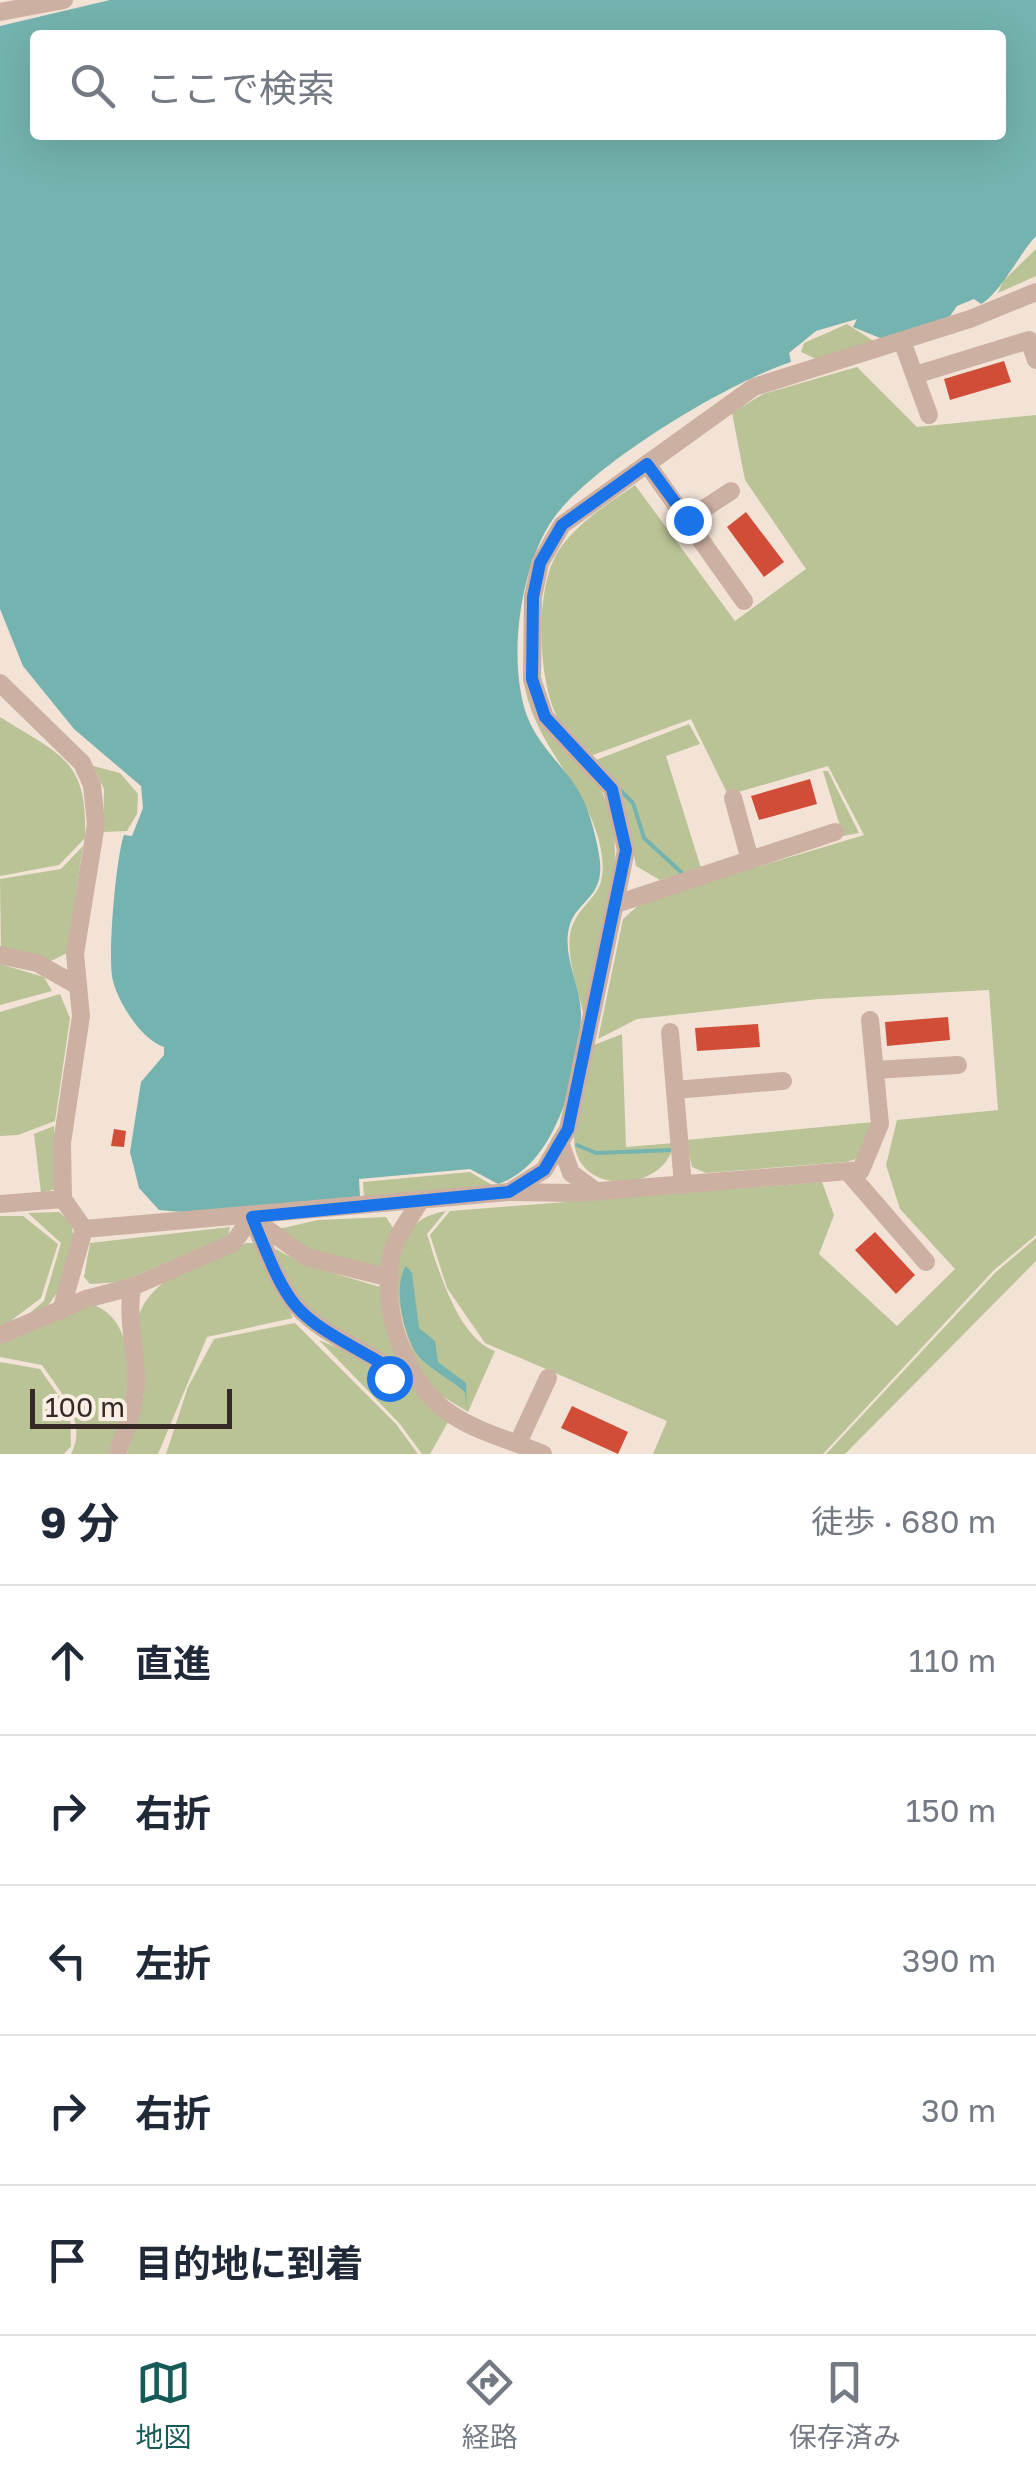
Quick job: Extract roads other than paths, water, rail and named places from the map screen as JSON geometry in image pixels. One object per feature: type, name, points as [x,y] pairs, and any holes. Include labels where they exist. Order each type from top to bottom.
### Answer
[{"type":"street","points":[[0,12],[64,0]]},
{"type":"street","points":[[509,1192],[544,1170],[568,1129],[626,850],[612,789],[545,717],[532,679],[533,597],[540,563],[562,525],[754,387],[1036,292]]},
{"type":"street","points":[[902,340],[929,415]]},
{"type":"street","points":[[915,376],[1030,340],[1036,360]]},
{"type":"street","points":[[647,464],[744,601]]},
{"type":"street","points":[[688,520],[731,491]]},
{"type":"street","points":[[0,683],[82,763],[92,785],[96,824],[75,954],[81,1016],[62,1143],[63,1200],[84,1229]]},
{"type":"street","points":[[734,798],[750,860]]},
{"type":"street","points":[[616,904],[836,832]]},
{"type":"street","points":[[0,955],[37,964],[78,986]]},
{"type":"street","points":[[84,1229],[509,1192],[597,1192],[861,1170],[880,1124],[870,1020]]},
{"type":"street","points":[[670,1032],[683,1185]]},
{"type":"street","points":[[875,1070],[958,1064]]},
{"type":"street","points":[[675,1090],[783,1081]]},
{"type":"street","points":[[560,1142],[571,1173],[597,1192]]},
{"type":"street","points":[[848,1172],[926,1262]]},
{"type":"street","points":[[0,1204],[63,1200]]},
{"type":"street","points":[[420,1202],[395,1243],[390,1278],[398,1348],[422,1386],[450,1414],[543,1454]]},
{"type":"street","points":[[252,1217],[278,1241],[306,1257],[390,1278]]},
{"type":"street","points":[[0,1335],[86,1299],[132,1287],[232,1243],[252,1217]]},
{"type":"street","points":[[252,1217],[282,1290],[299,1314],[324,1334],[383,1364],[389,1378]]},
{"type":"street","points":[[61,1311],[84,1229]]},
{"type":"street","points":[[117,1454],[130,1418],[136,1378],[128,1316],[132,1287]]},
{"type":"street","points":[[518,1444],[548,1378]]},
{"type":"water","points":[[110,0],[1036,0],[1036,236],[996,291],[981,304],[974,299],[957,306],[950,316],[885,340],[853,327],[857,319],[816,331],[789,353],[791,362],[698,406],[598,474],[553,519],[542,539],[532,562],[520,614],[521,694],[532,727],[582,797],[594,833],[600,870],[595,890],[569,928],[568,950],[581,1017],[569,1089],[549,1138],[518,1174],[498,1184],[470,1169],[359,1179],[360,1197],[194,1213],[159,1210],[139,1188],[130,1152],[141,1082],[164,1055],[164,1047],[148,1037],[126,1010],[111,970],[121,846],[124,835],[132,836],[143,808],[141,786],[74,729],[23,666],[0,609],[0,26]]},
{"type":"water","points":[[406,1266],[412,1273],[419,1328],[435,1341],[438,1362],[466,1383],[467,1408],[465,1392],[420,1358],[409,1339],[400,1299]]},
{"type":"waterway","points":[[618,788],[633,803],[644,838],[682,873]]},
{"type":"waterway","points":[[577,1145],[596,1153],[673,1150]]}]
